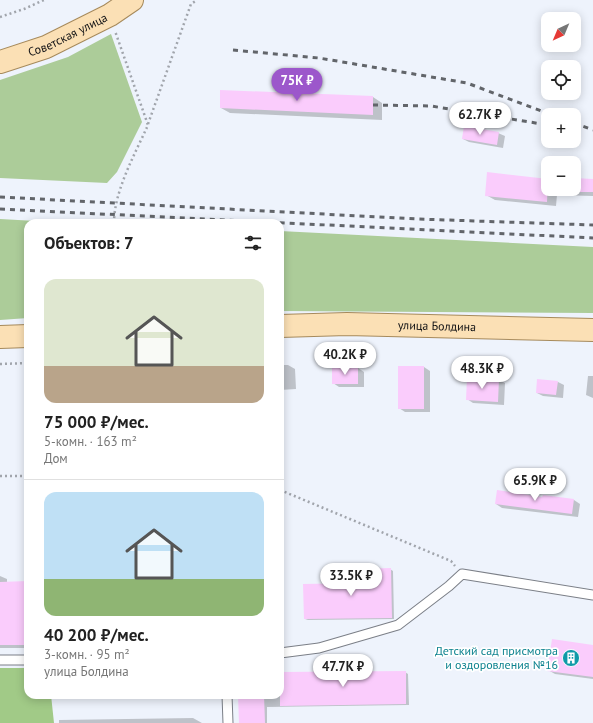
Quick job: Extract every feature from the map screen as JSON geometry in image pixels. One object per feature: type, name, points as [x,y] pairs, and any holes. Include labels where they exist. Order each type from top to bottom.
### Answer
[{"type":"main road","name":"Советская улица","points":[[0,62],[46,47],[110,15],[132,0]]},
{"type":"main road","name":"улица Болдина","points":[[284,326],[347,324],[593,330]]},
{"type":"main road","points":[[0,337],[24,336]]},
{"type":"lane","points":[[284,652],[320,648],[398,625],[449,586],[462,574],[593,595]]},
{"type":"lane","points":[[0,660],[24,660]]},
{"type":"lane","points":[[227,699],[228,723]]},
{"type":"path","points":[[0,17],[44,0]]},
{"type":"path","points":[[114,219],[119,193],[148,125],[191,4],[197,0]]},
{"type":"path","points":[[110,15],[148,125]]},
{"type":"path","points":[[0,364],[24,363]]},
{"type":"path","points":[[0,476],[24,476]]},
{"type":"path","points":[[284,492],[451,561],[462,574]]},
{"type":"green space","points":[[111,34],[142,122],[117,172],[107,183],[0,178],[0,80],[68,57]]},
{"type":"green space","points":[[0,219],[24,220],[24,318],[0,320]]},
{"type":"green space","points":[[284,231],[593,247],[593,313],[284,311]]},
{"type":"green space","points":[[0,668],[24,668],[24,699],[51,699],[54,723],[0,723]]},
{"type":"building","points":[[220,90],[373,96],[373,115],[220,108]]},
{"type":"building","points":[[464,126],[499,132],[497,145],[462,139]]},
{"type":"building","points":[[487,172],[541,178],[541,196],[547,196],[547,202],[485,196]]},
{"type":"building","points":[[581,178],[593,179],[593,192],[581,192]]},
{"type":"building","points":[[398,366],[424,366],[424,409],[398,409]]},
{"type":"building","points":[[332,367],[358,367],[358,384],[332,384]]},
{"type":"building","points":[[467,377],[499,379],[498,402],[466,400]]},
{"type":"building","points":[[537,379],[558,381],[556,395],[536,393]]},
{"type":"building","points":[[497,490],[542,497],[543,495],[574,499],[572,514],[495,504]]},
{"type":"building","points":[[391,568],[392,618],[304,619],[303,584],[358,583],[357,569]]},
{"type":"building","points":[[24,581],[24,645],[0,645],[0,582]]},
{"type":"building","name":"Детский сад присмотра и оздоровления №16","points":[[552,639],[593,645],[593,677],[547,671]]},
{"type":"building","points":[[406,671],[406,704],[280,706],[280,699],[284,699],[284,672]]},
{"type":"building","points":[[238,699],[264,699],[265,723],[239,723]]},
{"type":"railway","points":[[233,50],[319,58],[467,83],[541,111]]},
{"type":"railway","points":[[373,105],[431,106],[541,124]]},
{"type":"railway","points":[[581,126],[593,130]]},
{"type":"railway","points":[[0,197],[417,219],[593,225]]},
{"type":"railway","points":[[0,209],[204,219]]},
{"type":"railway","points":[[284,223],[593,238]]},
{"type":"place","name":"Детский сад присмотра и оздоровления №16","points":[[571,658]]}]
